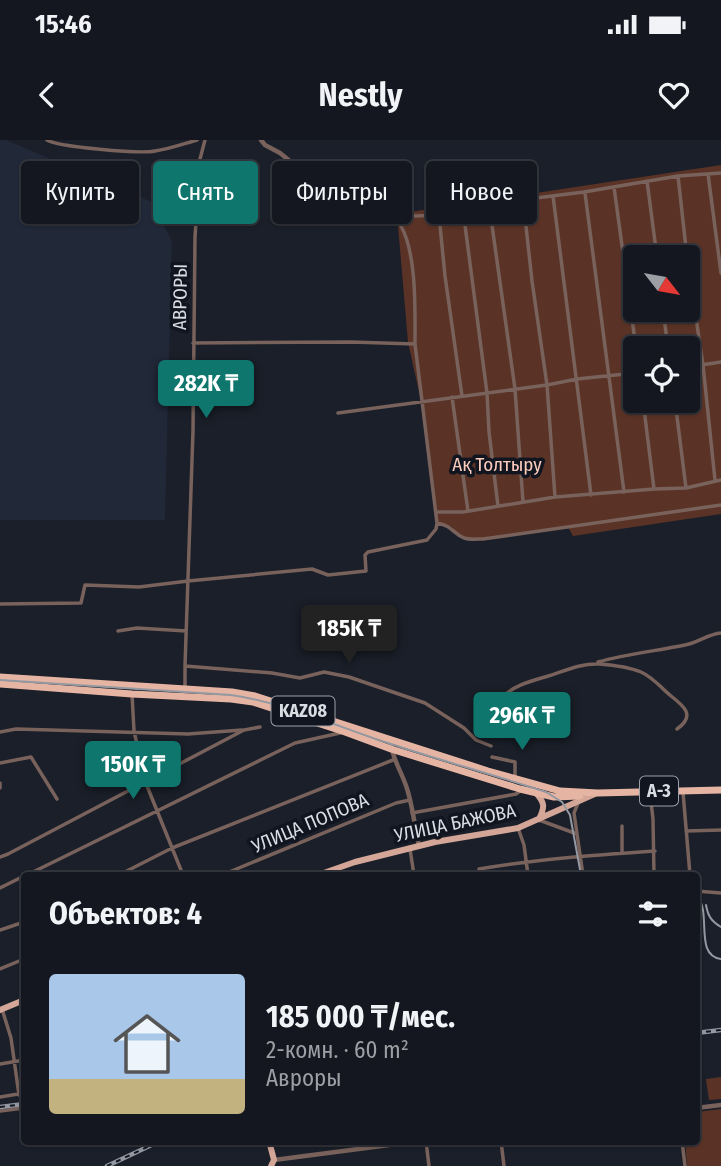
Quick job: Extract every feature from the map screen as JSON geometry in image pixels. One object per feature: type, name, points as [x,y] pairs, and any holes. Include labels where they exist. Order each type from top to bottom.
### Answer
[{"type":"highway","name":"KAZ08","points":[[0,677],[186,693],[232,692],[255,696],[281,703],[390,745],[561,791],[597,793]]},
{"type":"highway","points":[[0,684],[132,694],[186,693]]},
{"type":"highway","points":[[390,745],[536,793],[554,797],[597,793]]},
{"type":"highway","name":"УЛИЦА БАЖОВА","points":[[597,793],[721,790]]},
{"type":"main road","points":[[536,793],[542,799],[543,805],[539,820]]},
{"type":"main road","name":"УЛИЦА БАЖОВА","points":[[327,872],[409,848],[519,828],[597,793]]},
{"type":"main road","points":[[1,1009],[21,1003]]},
{"type":"main road","points":[[270,1145],[272,1163]]},
{"type":"street","points":[[47,140],[52,144],[152,152],[197,140]]},
{"type":"street","name":"АВРОРЫ","points":[[186,693],[195,237],[200,159],[205,140]]},
{"type":"street","points":[[261,140],[290,161]]},
{"type":"street","points":[[537,198],[678,176],[721,173]]},
{"type":"street","points":[[708,174],[721,273]]},
{"type":"street","points":[[678,176],[686,245]]},
{"type":"street","points":[[647,181],[655,245]]},
{"type":"street","points":[[614,187],[634,336]]},
{"type":"street","points":[[584,192],[624,492]]},
{"type":"street","points":[[553,196],[591,495]]},
{"type":"street","points":[[0,604],[81,603],[85,585],[139,587],[312,569],[328,575],[366,571],[365,555],[368,552],[427,540],[438,523],[415,344],[415,296],[407,238],[401,226],[405,213],[426,216]]},
{"type":"street","points":[[440,224],[462,396]]},
{"type":"street","points":[[465,224],[487,393],[498,506]]},
{"type":"street","points":[[492,224],[515,389],[523,502]]},
{"type":"street","points":[[526,224],[547,385],[555,497]]},
{"type":"street","points":[[697,322],[715,480]]},
{"type":"street","points":[[193,343],[415,344]]},
{"type":"street","points":[[700,365],[721,362]]},
{"type":"street","points":[[338,412],[623,375]]},
{"type":"street","points":[[452,397],[468,511]]},
{"type":"street","points":[[644,413],[654,489]]},
{"type":"street","points":[[677,413],[686,488]]},
{"type":"street","points":[[436,512],[468,511],[555,497],[686,488],[721,480]]},
{"type":"street","points":[[438,523],[452,527],[463,538],[483,539],[721,505]]},
{"type":"street","points":[[118,631],[136,628],[186,631]]},
{"type":"street","points":[[502,698],[508,691],[536,680],[612,658],[687,645],[721,633]]},
{"type":"street","points":[[593,664],[640,671],[663,687],[680,701],[685,709],[686,719],[677,729]]},
{"type":"street","points":[[185,666],[300,678],[324,672],[349,677],[425,703],[476,740],[491,746]]},
{"type":"street","points":[[132,694],[134,731],[145,781],[182,872]]},
{"type":"street","points":[[0,732],[16,729],[188,734],[260,727]]},
{"type":"street","points":[[34,872],[295,743],[345,729]]},
{"type":"street","points":[[0,856],[244,730]]},
{"type":"street","points":[[390,745],[393,760],[410,800],[419,846]]},
{"type":"street","points":[[0,763],[31,757],[57,799]]},
{"type":"street","points":[[492,757],[515,762],[515,779]]},
{"type":"street","points":[[125,872],[172,848],[393,760]]},
{"type":"street","points":[[412,813],[516,794],[520,789]]},
{"type":"street","points":[[650,791],[654,872]]},
{"type":"street","points":[[683,792],[690,872]]},
{"type":"street","name":"УЛИЦА ПОПОВА","points":[[229,872],[396,803],[410,800]]},
{"type":"street","points":[[578,803],[574,813],[583,872]]},
{"type":"street","points":[[539,820],[577,834]]},
{"type":"street","points":[[622,826],[622,853]]},
{"type":"street","points":[[519,828],[528,872]]},
{"type":"street","points":[[686,831],[721,830]]},
{"type":"street","points":[[409,848],[413,872]]},
{"type":"street","points":[[479,872],[479,869],[527,861],[655,851]]},
{"type":"street","points":[[0,888],[21,878]]},
{"type":"street","points":[[700,891],[721,892]]},
{"type":"street","points":[[0,930],[21,923]]},
{"type":"street","points":[[0,969],[21,960]]},
{"type":"street","points":[[1,1009],[9,1031],[21,1090]]},
{"type":"street","points":[[0,1064],[21,1061]]},
{"type":"street","points":[[0,1097],[21,1094]]},
{"type":"street","points":[[700,1108],[721,1105]]},
{"type":"street","points":[[0,1111],[21,1108]]},
{"type":"street","points":[[272,1163],[393,1145]]},
{"type":"street","points":[[426,1145],[429,1166]]},
{"type":"street","points":[[501,1145],[503,1166]]},
{"type":"street","points":[[682,1145],[685,1166]]},
{"type":"shaded area","points":[[0,140],[6,140],[55,161],[21,161],[21,224],[139,224],[139,196],[152,202],[153,224],[163,224],[172,241],[165,520],[0,520]]},
{"type":"green space","name":"Ақ Толтыру","points":[[721,165],[721,514],[573,536],[568,527],[471,540],[456,533],[452,527],[437,523],[421,401],[408,342],[398,224],[412,224],[412,212],[426,210],[426,224],[537,224],[537,193]]},
{"type":"green space","points":[[721,1077],[721,1099],[709,1100],[706,1079]]},
{"type":"green space","points":[[721,1109],[721,1166],[687,1166],[685,1145],[700,1145],[700,1112]]},
{"type":"tram line","points":[[0,680],[231,695],[251,699],[546,792],[562,802],[570,815],[580,872]]},
{"type":"tram line","points":[[700,901],[708,950],[721,959]]},
{"type":"tram line","points":[[706,905],[710,918],[721,927]]},
{"type":"railway","points":[[700,1033],[721,1030]]},
{"type":"railway","points":[[0,1107],[21,1104]]},
{"type":"railway","points":[[107,1166],[152,1145]]}]
